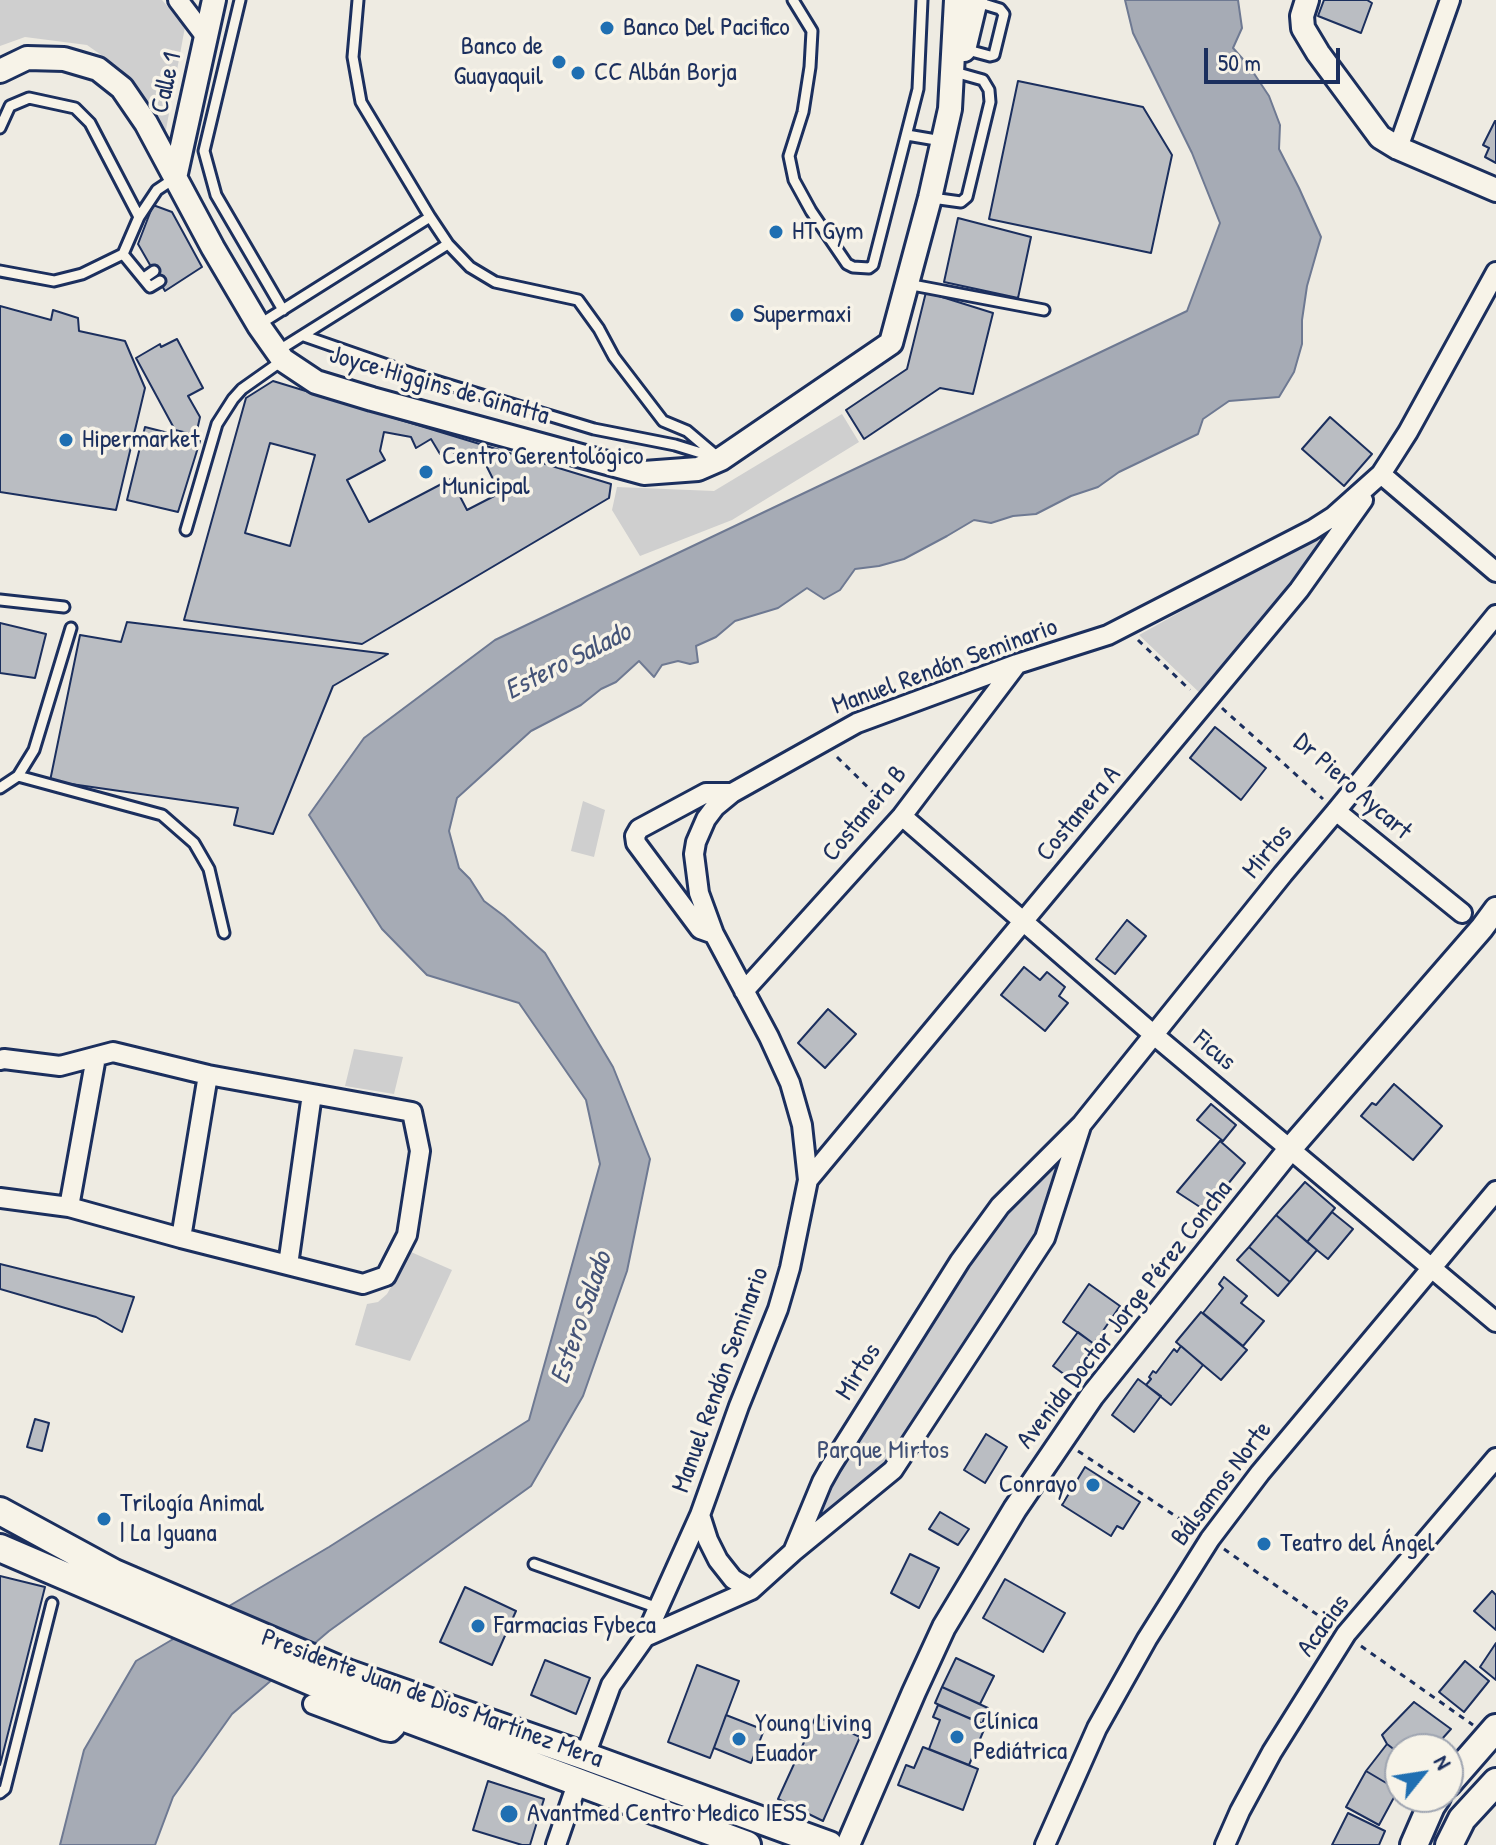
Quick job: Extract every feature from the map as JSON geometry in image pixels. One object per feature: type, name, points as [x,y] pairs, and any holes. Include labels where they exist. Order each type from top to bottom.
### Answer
[{"type":"main road","name":"Presidente Juan de Dios Martínez Mera","points":[[0,1511],[109,1583]]},
{"type":"main road","name":"Presidente Juan de Dios Martínez Mera","points":[[0,1548],[109,1583],[343,1683],[582,1768],[747,1845]]},
{"type":"main road","name":"Presidente Juan de Dios Martínez Mera","points":[[343,1683],[400,1715],[829,1845]]},
{"type":"main road","points":[[1464,1767],[1494,1736]]},
{"type":"main road","points":[[1449,1845],[1462,1819],[1496,1782]]},
{"type":"main road","points":[[1414,1845],[1428,1813]]},
{"type":"street","points":[[178,0],[206,37]]},
{"type":"street","name":"Calle 1","points":[[175,178],[214,0]]},
{"type":"street","points":[[950,109],[964,49],[969,0]]},
{"type":"street","points":[[950,109],[969,0]]},
{"type":"street","points":[[1307,0],[1302,16],[1303,28],[1380,137],[1398,148],[1496,190]]},
{"type":"street","points":[[1398,148],[1450,0]]},
{"type":"street","name":"Joyce Higgins de Ginatta","points":[[0,71],[27,58],[64,59],[98,69],[122,88],[146,123],[207,246],[259,326],[280,356],[316,382],[644,473],[698,469],[721,459],[891,343],[950,109]]},
{"type":"street","name":"Manuel Rendón Seminario","points":[[556,1845],[611,1685],[645,1637],[700,1515],[778,1309],[790,1268],[808,1180],[802,1125],[790,1083],[778,1054],[714,934],[699,893],[694,854],[706,819],[732,793],[870,718],[1017,664],[1108,635],[1312,530],[1348,505],[1381,474],[1408,432],[1496,272]]},
{"type":"street","points":[[1381,474],[1496,572]]},
{"type":"street","name":"Costanera A","points":[[808,1180],[1299,590],[1381,474]]},
{"type":"street","name":"Mirtos","points":[[793,1552],[826,1474],[960,1261],[1008,1197],[1082,1124],[1496,615]]},
{"type":"street","name":"Costanera B","points":[[744,991],[902,816],[1017,664]]},
{"type":"street","points":[[714,934],[700,929],[636,843],[635,836],[639,829],[706,793],[732,793]]},
{"type":"street","name":"Dr Piero Aycart","points":[[1336,811],[1462,913]]},
{"type":"street","name":"Ficus","points":[[902,816],[1154,1035],[1496,1322]]},
{"type":"street","name":"Avenida Doctor Jorge Pérez Concha","points":[[848,1845],[944,1627],[992,1546],[1092,1396],[1290,1149],[1496,909]]},
{"type":"street","points":[[0,1060],[60,1066],[113,1052],[208,1075],[412,1112],[420,1151],[407,1235],[386,1276],[363,1284],[69,1207],[0,1198]]},
{"type":"street","points":[[69,1207],[96,1057]]},
{"type":"street","points":[[181,1238],[208,1075]]},
{"type":"street","points":[[288,1265],[312,1094]]},
{"type":"street","name":"Mirtos","points":[[645,1637],[751,1590],[893,1470],[1045,1238],[1082,1124]]},
{"type":"street","name":"Bálsamos Norte","points":[[1045,1845],[1097,1728],[1147,1639],[1210,1539],[1238,1499],[1496,1191]]},
{"type":"street","name":"Acacias","points":[[1225,1845],[1272,1752],[1346,1634],[1496,1458]]},
{"type":"street","points":[[700,1515],[718,1560],[733,1579],[751,1590]]},
{"type":"street","points":[[313,1704],[391,1732],[400,1715]]},
{"type":"lane","points":[[240,0],[204,151],[216,195],[283,310]]},
{"type":"lane","points":[[358,0],[353,57],[361,102],[448,244],[470,267],[495,282],[578,300],[614,357],[663,421],[687,431],[721,459]]},
{"type":"lane","points":[[793,0],[812,31],[803,112],[789,156],[794,180],[847,264],[869,268],[873,265],[918,89],[922,0]]},
{"type":"lane","points":[[964,49],[994,55],[1004,14],[1003,11],[969,0]]},
{"type":"lane","points":[[930,198],[961,202],[967,197],[990,102],[989,90],[983,80],[958,73]]},
{"type":"lane","points":[[0,128],[10,106],[29,98],[75,108],[90,123],[139,217]]},
{"type":"lane","points":[[907,135],[942,141]]},
{"type":"lane","points":[[0,271],[54,281],[82,274],[123,254],[139,217],[157,190],[175,178]]},
{"type":"lane","points":[[259,326],[430,217]]},
{"type":"lane","points":[[186,530],[217,424],[242,389],[304,336],[448,244]]},
{"type":"lane","points":[[123,254],[150,287],[160,281]]},
{"type":"lane","points":[[144,278],[154,271]]},
{"type":"lane","points":[[907,284],[1044,310]]},
{"type":"lane","points":[[304,336],[594,429],[675,445],[721,459]]},
{"type":"lane","points":[[0,600],[64,607]]},
{"type":"lane","points":[[0,788],[18,776],[34,750],[71,628]]},
{"type":"lane","points":[[18,776],[162,815],[194,843],[209,869],[224,933]]},
{"type":"lane","points":[[534,1564],[658,1608]]},
{"type":"lane","points":[[0,1793],[5,1789],[52,1603]]},
{"type":"path","name":"Dr Piero Aycart","points":[[1124,627],[1336,811]]},
{"type":"path","points":[[822,742],[894,812],[902,816]]},
{"type":"path","points":[[1062,1440],[1494,1736]]},
{"type":"green space","points":[[0,0],[162,0],[185,27],[165,135],[121,69],[87,45],[25,37],[0,46]]},
{"type":"green space","points":[[842,414],[859,442],[732,520],[640,556],[612,510],[617,487],[714,491]]},
{"type":"green space","points":[[1350,517],[1203,696],[1139,635]]},
{"type":"green space","points":[[583,801],[605,810],[594,857],[571,851]]},
{"type":"green space","points":[[354,1049],[403,1057],[394,1094],[345,1086]]},
{"type":"green space","name":"Parque Mirtos","points":[[1082,1124],[1044,1237],[900,1474],[798,1561],[811,1514],[1000,1218]]},
{"type":"green space","points":[[411,1252],[452,1270],[410,1361],[355,1345],[367,1304],[378,1302],[387,1294]]},
{"type":"water","name":"Estero Salado","points":[[1125,0],[1238,0],[1242,28],[1233,48],[1269,96],[1280,125],[1279,149],[1321,237],[1307,286],[1302,344],[1294,372],[1279,397],[1229,401],[1203,419],[1198,434],[1119,472],[1098,487],[1071,496],[1036,514],[1013,516],[991,523],[974,520],[904,559],[855,569],[840,590],[824,599],[807,588],[778,608],[735,621],[716,637],[696,646],[698,662],[678,661],[662,665],[654,677],[639,661],[616,682],[581,705],[531,731],[457,798],[449,831],[459,868],[484,901],[545,953],[613,1067],[650,1159],[627,1271],[583,1396],[531,1486],[329,1631],[232,1714],[173,1797],[155,1845],[60,1845],[84,1750],[136,1661],[329,1547],[529,1420],[600,1164],[586,1100],[519,1003],[427,975],[382,929],[309,815],[364,738],[495,640],[1187,311],[1220,223],[1192,153],[1133,33]]},
{"type":"building","points":[[1324,0],[1367,0],[1372,3],[1361,33],[1318,16]]},
{"type":"building","points":[[1018,81],[1143,107],[1172,155],[1151,253],[989,219]]},
{"type":"building","points":[[1495,121],[1496,163],[1485,157],[1489,148],[1483,145]]},
{"type":"building","points":[[153,205],[172,212],[202,267],[165,291],[138,244]]},
{"type":"building","points":[[958,218],[1031,237],[1018,298],[944,282]]},
{"type":"building","points":[[926,292],[993,313],[973,394],[940,388],[864,439],[846,410],[907,369]]},
{"type":"building","name":"Hipermarket","points":[[0,306],[51,320],[53,310],[78,318],[79,331],[125,341],[145,388],[116,510],[0,492]]},
{"type":"building","points":[[177,339],[203,388],[188,396],[200,417],[196,435],[175,430],[136,358],[160,344],[161,347]]},
{"type":"building","points":[[273,381],[611,484],[609,498],[362,644],[184,620],[246,398]]},
{"type":"building","points":[[1330,417],[1372,454],[1344,486],[1302,449]]},
{"type":"building","points":[[145,427],[200,441],[178,512],[127,500]]},
{"type":"building","name":"Centro Gerentológico Municipal","points":[[384,432],[411,437],[416,448],[431,439],[440,454],[447,449],[477,464],[484,461],[500,493],[467,510],[451,479],[369,522],[347,480],[385,460],[380,451]]},
{"type":"building","points":[[270,443],[315,455],[290,546],[245,533]]},
{"type":"building","points":[[127,622],[388,654],[333,686],[273,834],[234,825],[238,808],[50,781],[80,635],[121,642]]},
{"type":"building","points":[[0,623],[46,634],[35,678],[0,673]]},
{"type":"building","points":[[1215,727],[1266,768],[1241,800],[1190,758]]},
{"type":"building","points":[[1127,920],[1146,936],[1115,974],[1096,959]]},
{"type":"building","points":[[1024,967],[1040,980],[1047,972],[1065,987],[1059,996],[1068,1003],[1045,1031],[1001,995]]},
{"type":"building","points":[[828,1009],[856,1034],[825,1068],[798,1043]]},
{"type":"building","points":[[1394,1084],[1442,1126],[1413,1160],[1361,1116],[1372,1103],[1376,1105]]},
{"type":"building","points":[[1211,1104],[1236,1125],[1223,1141],[1197,1120]]},
{"type":"building","points":[[1220,1141],[1245,1163],[1206,1211],[1177,1192]]},
{"type":"building","points":[[1305,1182],[1335,1208],[1307,1242],[1276,1215]]},
{"type":"building","points":[[1332,1212],[1353,1229],[1328,1259],[1307,1242]]},
{"type":"building","points":[[1276,1215],[1317,1250],[1290,1282],[1249,1247]]},
{"type":"building","points":[[1249,1247],[1290,1282],[1278,1296],[1237,1260]]},
{"type":"building","points":[[0,1264],[134,1297],[122,1332],[96,1317],[0,1289]]},
{"type":"building","points":[[1224,1277],[1247,1296],[1241,1303],[1264,1321],[1243,1346],[1203,1313],[1223,1288],[1219,1284]]},
{"type":"building","points":[[1089,1284],[1120,1306],[1094,1344],[1063,1322]]},
{"type":"building","points":[[1201,1312],[1247,1350],[1221,1380],[1176,1342]]},
{"type":"building","points":[[1078,1332],[1094,1344],[1069,1378],[1053,1366]]},
{"type":"building","points":[[1181,1346],[1203,1365],[1171,1405],[1146,1385],[1153,1371],[1156,1373],[1174,1349],[1177,1352]]},
{"type":"building","points":[[1138,1379],[1161,1396],[1134,1432],[1112,1415]]},
{"type":"building","points":[[35,1419],[49,1423],[42,1451],[27,1447]]},
{"type":"building","points":[[986,1434],[1007,1447],[985,1483],[964,1470]]},
{"type":"building","name":"Conrayo","points":[[1085,1467],[1140,1502],[1123,1529],[1117,1526],[1111,1536],[1062,1505]]},
{"type":"building","points":[[940,1512],[969,1529],[958,1545],[929,1529]]},
{"type":"building","points":[[910,1554],[939,1568],[919,1608],[891,1593]]},
{"type":"building","points":[[0,1576],[45,1587],[0,1765]]},
{"type":"building","points":[[1005,1579],[1065,1613],[1043,1652],[983,1618]]},
{"type":"building","name":"Farmacias Fybeca","points":[[465,1587],[516,1611],[492,1665],[440,1642]]},
{"type":"building","points":[[1492,1591],[1496,1595],[1496,1630],[1474,1611]]},
{"type":"building","points":[[1496,1643],[1496,1680],[1480,1667]]},
{"type":"building","points":[[956,1658],[994,1676],[980,1704],[942,1687]]},
{"type":"building","points":[[545,1660],[590,1678],[576,1714],[531,1695]]},
{"type":"building","points":[[1465,1661],[1489,1681],[1464,1712],[1439,1692]]},
{"type":"building","points":[[697,1665],[739,1681],[710,1758],[668,1742]]},
{"type":"building","points":[[942,1687],[988,1708],[982,1724],[935,1703]]},
{"type":"building","points":[[1414,1702],[1451,1729],[1447,1733],[1384,1733],[1384,1739],[1382,1735]]},
{"type":"building","name":"Clínica Pediátrica","points":[[938,1705],[986,1725],[969,1765],[929,1749],[940,1720],[933,1717]]},
{"type":"building","name":"Young Living Euador","points":[[726,1715],[764,1730],[751,1763],[714,1748]]},
{"type":"building","points":[[816,1716],[860,1737],[823,1821],[778,1799]]},
{"type":"building","points":[[923,1747],[978,1769],[963,1810],[898,1785],[906,1765],[914,1768]]},
{"type":"building","points":[[1384,1748],[1384,1782],[1366,1771]]},
{"type":"building","points":[[1366,1771],[1384,1782],[1386,1813],[1379,1825],[1346,1807]]},
{"type":"building","name":"Avantmed Centro Medico IESS","points":[[488,1781],[544,1799],[530,1845],[473,1830]]},
{"type":"building","points":[[1348,1813],[1385,1831],[1379,1845],[1332,1845]]},
{"type":"place","name":"Banco Del Pacifico","points":[[607,28]]},
{"type":"place","name":"Banco de Guayaquil","points":[[559,62]]},
{"type":"place","name":"CC Albán Borja","points":[[578,73]]},
{"type":"place","name":"HT Gym","points":[[776,232]]},
{"type":"place","name":"Supermaxi","points":[[737,315]]},
{"type":"place","name":"Hipermarket","points":[[66,440]]},
{"type":"place","name":"Centro Gerentológico Municipal","points":[[426,472]]},
{"type":"place","name":"Conrayo","points":[[1093,1485]]},
{"type":"place","name":"Trilogía Animal | La Iguana","points":[[104,1519]]},
{"type":"place","name":"Teatro del Ángel","points":[[1264,1544]]},
{"type":"place","name":"Farmacias Fybeca","points":[[478,1626]]},
{"type":"place","name":"Clínica Pediátrica","points":[[957,1737]]},
{"type":"place","name":"Young Living Euador","points":[[739,1739]]},
{"type":"place","name":"Avantmed Centro Medico IESS","points":[[509,1814]]}]
